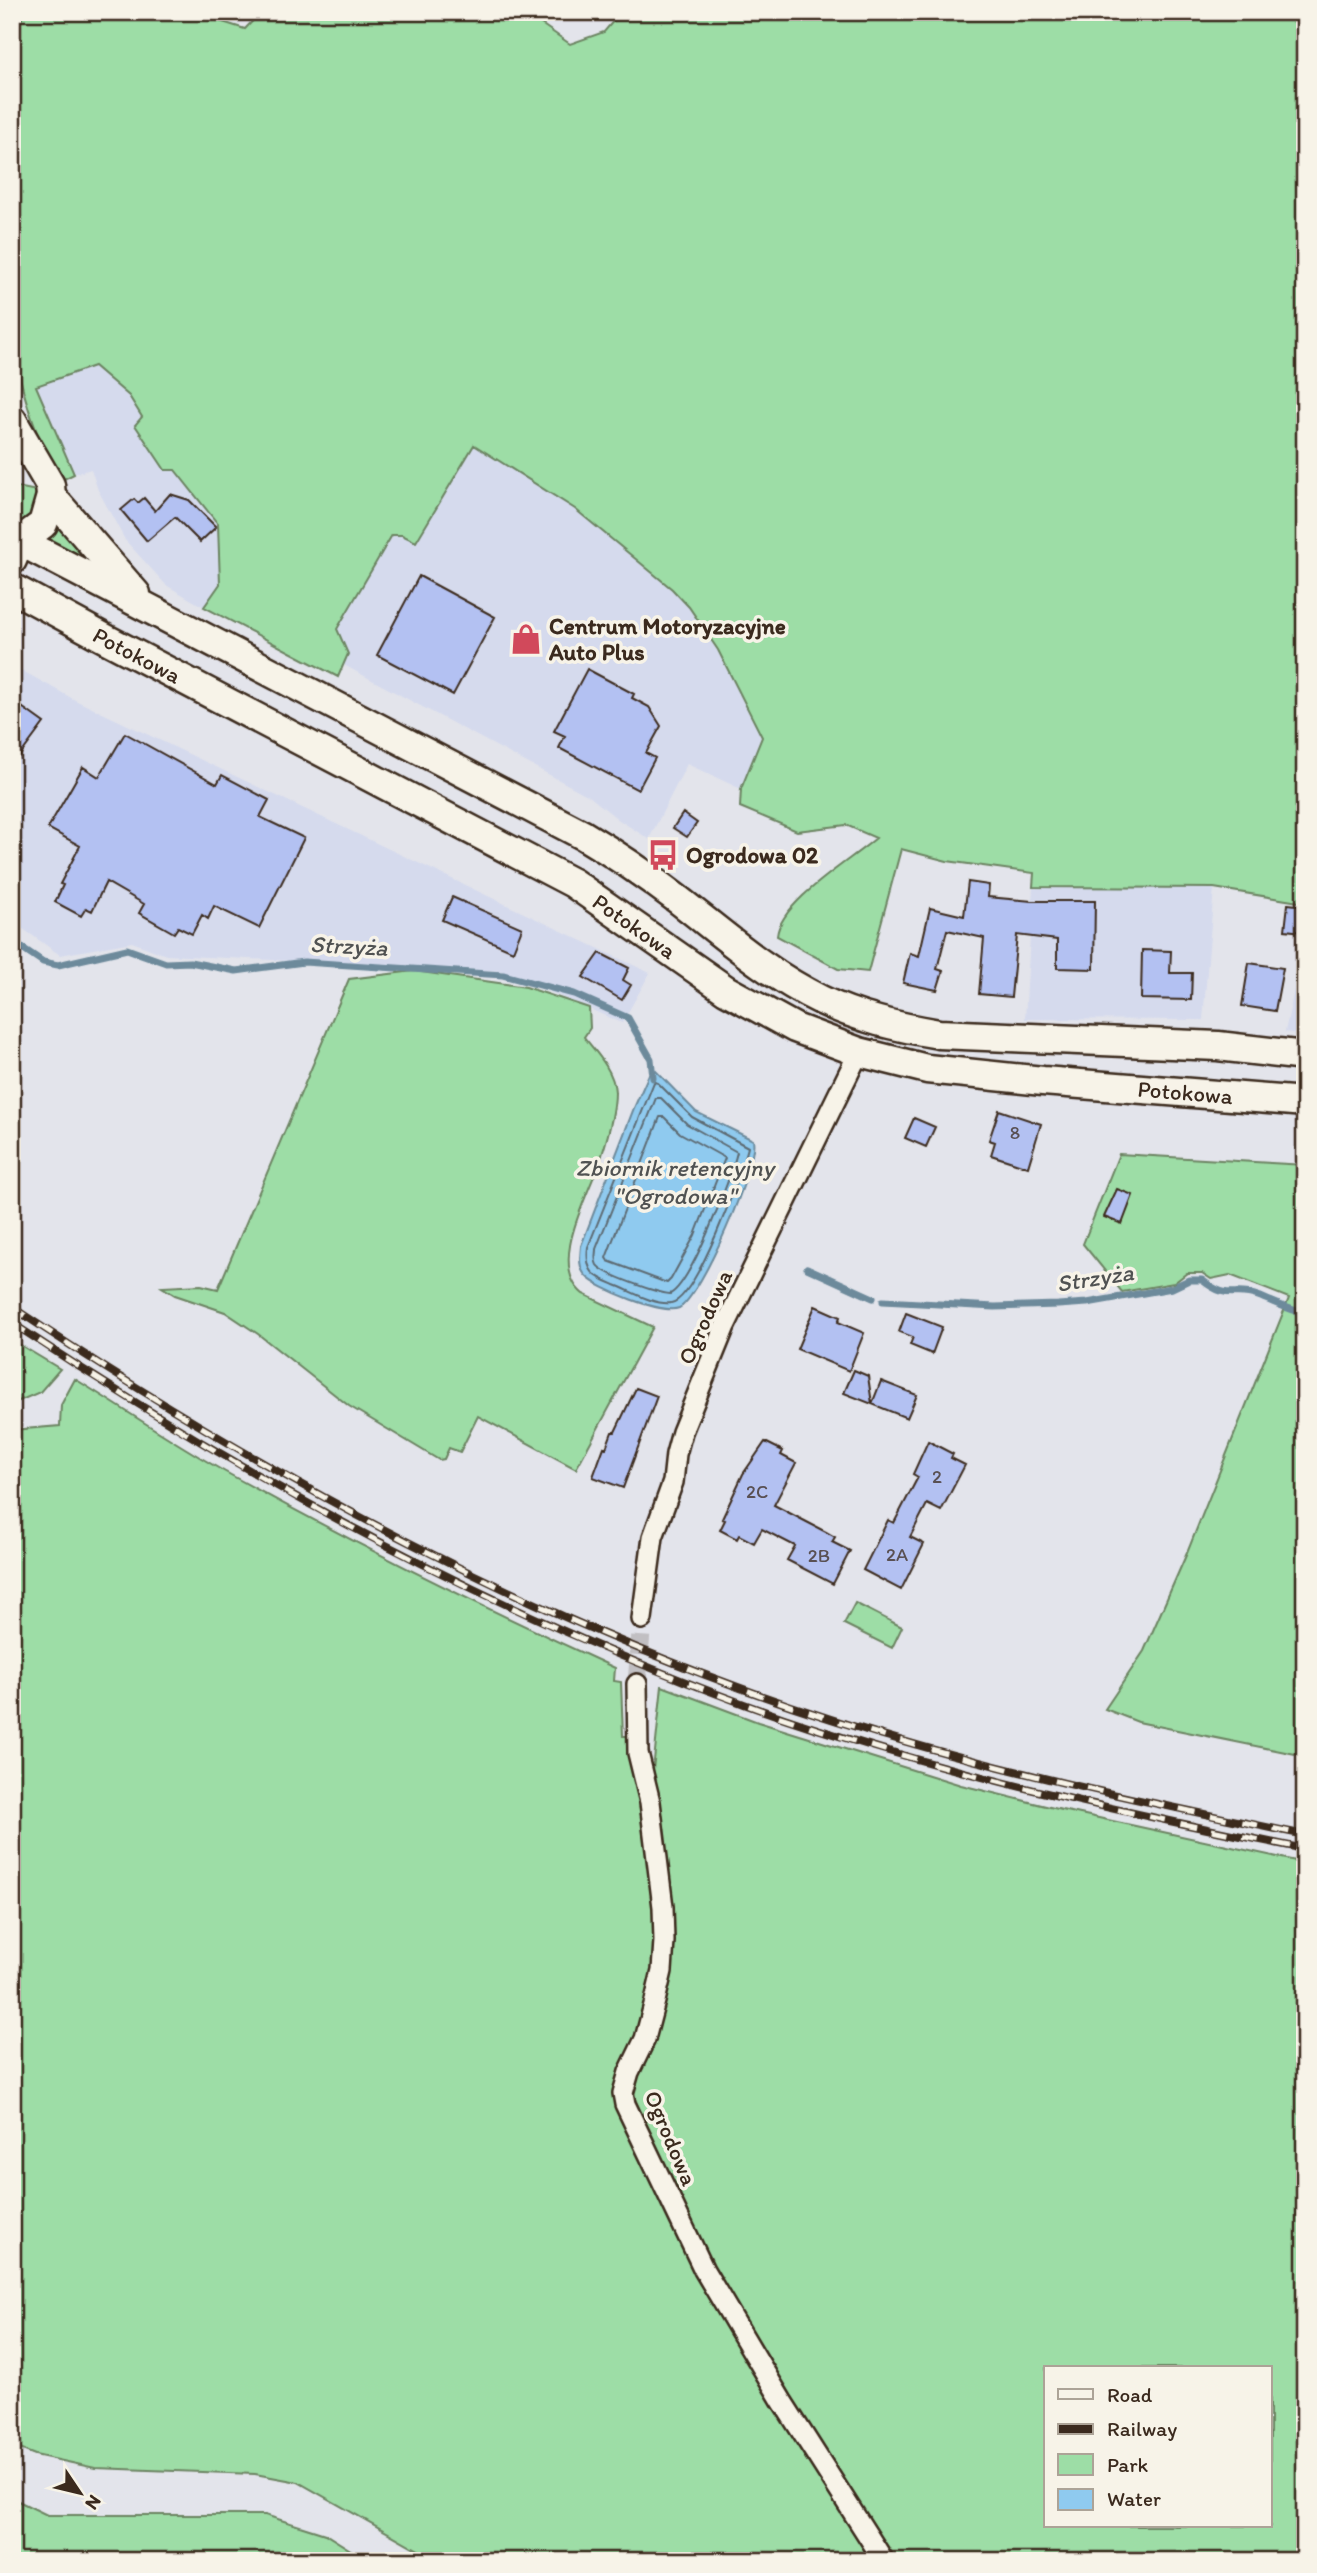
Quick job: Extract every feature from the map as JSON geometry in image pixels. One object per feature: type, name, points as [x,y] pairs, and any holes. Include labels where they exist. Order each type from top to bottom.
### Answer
[{"type":"main road","name":"Potokowa","points":[[12,420],[50,485],[51,496],[43,524],[14,539]]},
{"type":"main road","name":"Potokowa","points":[[51,496],[147,607]]},
{"type":"main road","name":"Potokowa","points":[[14,539],[583,835],[646,876],[748,954],[790,983],[821,1000],[900,1028],[939,1034],[1218,1046],[1305,1056]]},
{"type":"main road","name":"Potokowa","points":[[12,588],[573,883],[726,989],[795,1027],[859,1052],[927,1069],[1305,1102]]},
{"type":"main road","points":[[202,689],[224,648]]},
{"type":"main road","points":[[726,989],[748,954]]},
{"type":"street","name":"Ogrodowa","points":[[642,1619],[653,1537],[673,1482],[676,1454],[682,1433],[725,1326],[859,1052]]},
{"type":"street","name":"Ogrodowa","points":[[637,1684],[638,1754],[650,1801],[663,1907],[664,1941],[662,1972],[645,2039],[629,2072],[624,2093],[625,2104],[704,2270],[782,2401],[884,2561]]},
{"type":"shaded area","points":[[94,366],[129,396],[142,417],[136,425],[165,470],[175,470],[218,524],[220,584],[204,607],[166,585],[125,540],[98,490],[91,469],[74,474],[36,386]]},
{"type":"shaded area","name":"Centrum Motoryzacyjne Auto Plus","points":[[474,445],[575,509],[672,589],[689,607],[718,650],[762,737],[741,789],[687,764],[649,839],[589,796],[342,664],[336,629],[392,535],[402,534],[416,542]]},
{"type":"shaded area","points":[[12,665],[75,700],[650,973],[622,1023],[501,971],[166,955],[132,942],[60,955],[12,921]]},
{"type":"shaded area","points":[[1033,887],[1214,888],[1203,1020],[1025,1019]]},
{"type":"shaded area","points":[[1305,939],[1305,1035],[1285,1032]]},
{"type":"green space","points":[[24,12],[191,12],[245,29],[261,12],[524,12],[570,44],[604,32],[621,12],[1305,12],[1305,903],[1214,888],[1033,887],[1034,873],[947,861],[901,849],[868,972],[838,969],[777,936],[790,909],[803,896],[876,838],[846,825],[797,831],[740,807],[741,789],[762,737],[718,650],[689,607],[672,589],[575,509],[474,445],[416,542],[402,535],[392,535],[337,629],[348,654],[338,677],[204,607],[220,584],[218,524],[175,470],[165,470],[135,425],[142,417],[129,396],[94,366],[36,386],[74,474],[60,481],[29,410],[12,334],[12,72],[16,35]]},
{"type":"green space","points":[[12,486],[37,491],[35,520],[21,523]]},
{"type":"green space","points":[[57,522],[96,566],[47,543]]},
{"type":"green space","points":[[414,971],[526,987],[589,1008],[590,1028],[584,1037],[604,1062],[614,1084],[611,1124],[574,1227],[569,1265],[573,1281],[583,1294],[653,1327],[576,1469],[478,1416],[460,1452],[449,1448],[444,1459],[439,1460],[349,1406],[258,1334],[225,1312],[175,1295],[162,1287],[201,1285],[218,1289],[349,979]]},
{"type":"green space","points":[[1119,1154],[1305,1165],[1305,1756],[1138,1722],[1105,1709],[1144,1651],[1187,1553],[1289,1298],[1230,1275],[1211,1279],[1202,1273],[1187,1273],[1174,1283],[1122,1292],[1083,1244]]},
{"type":"green space","points":[[12,1340],[60,1369],[40,1392],[12,1404]]},
{"type":"green space","points":[[75,1379],[202,1458],[317,1522],[465,1597],[615,1668],[614,1681],[621,1682],[623,1736],[629,1736],[657,1922],[658,1964],[640,2037],[616,2079],[614,2091],[698,2277],[787,2428],[874,2561],[438,2561],[298,2482],[255,2474],[95,2468],[35,2455],[12,2446],[12,1430],[60,1426],[61,1405]]},
{"type":"green space","points":[[855,1603],[902,1627],[892,1648],[844,1624]]},
{"type":"green space","points":[[662,1686],[758,1722],[961,1785],[1305,1863],[1305,2561],[893,2561],[717,2277],[633,2095],[671,1905],[653,1770]]},
{"type":"green space","points":[[12,2498],[47,2515],[265,2515],[325,2534],[368,2561],[12,2561]]},
{"type":"water","name":"Zbiornik retencyjny \"Ogrodowa\"","points":[[654,1069],[696,1112],[753,1140],[747,1174],[714,1256],[689,1299],[679,1308],[671,1309],[631,1300],[603,1287],[586,1276],[580,1262],[581,1246],[634,1108],[649,1074]]},
{"type":"building","points":[[170,494],[189,500],[216,527],[200,542],[175,517],[147,541],[121,510],[134,499],[138,503],[144,498],[155,511]]},
{"type":"building","points":[[419,576],[495,617],[453,695],[377,655]]},
{"type":"building","points":[[587,669],[634,694],[632,698],[649,707],[661,726],[646,753],[655,758],[638,790],[559,748],[565,736],[554,731]]},
{"type":"building","points":[[12,700],[44,723],[12,766]]},
{"type":"building","points":[[125,733],[217,784],[222,775],[269,800],[260,817],[304,838],[259,928],[214,906],[208,919],[202,915],[192,934],[178,927],[174,933],[139,913],[144,904],[106,882],[92,911],[86,908],[81,916],[55,902],[63,885],[60,884],[80,846],[48,828],[83,767],[99,777]]},
{"type":"building","points":[[683,813],[697,823],[687,837],[673,828]]},
{"type":"building","points":[[968,882],[989,885],[988,897],[1032,901],[1095,901],[1094,969],[1057,968],[1057,940],[1017,935],[1011,997],[979,994],[984,938],[947,930],[937,969],[943,971],[937,990],[903,983],[910,953],[919,956],[930,908],[964,916]]},
{"type":"building","points":[[452,897],[522,928],[513,951],[442,920]]},
{"type":"building","points":[[1288,904],[1305,906],[1303,932],[1285,930]]},
{"type":"building","points":[[1142,950],[1171,951],[1170,973],[1192,973],[1191,1000],[1141,999]]},
{"type":"building","points":[[600,953],[629,968],[623,980],[631,985],[622,1000],[583,977]]},
{"type":"building","points":[[1249,963],[1283,968],[1275,1011],[1242,1006]]},
{"type":"building","points":[[999,1110],[1041,1124],[1028,1167],[991,1155],[995,1142],[989,1140]]},
{"type":"building","points":[[914,1118],[935,1127],[926,1147],[905,1138]]},
{"type":"building","points":[[1117,1189],[1133,1195],[1122,1224],[1104,1217]]},
{"type":"building","points":[[815,1306],[840,1317],[838,1322],[864,1333],[849,1371],[797,1349]]},
{"type":"building","points":[[906,1313],[942,1327],[932,1354],[910,1345],[913,1337],[899,1332]]},
{"type":"building","points":[[854,1370],[868,1376],[872,1404],[844,1393]]},
{"type":"building","points":[[881,1381],[917,1395],[907,1418],[872,1404]]},
{"type":"building","points":[[636,1388],[657,1396],[623,1488],[593,1477],[604,1447],[606,1448],[612,1432],[615,1432]]},
{"type":"building","points":[[928,1441],[953,1454],[951,1458],[965,1465],[941,1511],[927,1504],[910,1537],[924,1544],[901,1590],[863,1570],[888,1520],[894,1523],[918,1477],[913,1474]]},
{"type":"building","points":[[765,1442],[783,1451],[781,1455],[796,1463],[774,1505],[835,1537],[832,1542],[850,1551],[833,1584],[787,1560],[795,1546],[762,1529],[754,1543],[739,1535],[737,1539],[720,1530],[725,1520],[722,1519],[743,1474]]},
{"type":"waterway","name":"Strzyża","points":[[12,941],[43,962],[58,965],[127,949],[166,963],[190,962],[236,971],[304,962],[503,975],[574,994],[628,1018],[651,1059],[653,1078]]},
{"type":"waterway","name":"Strzyża","points":[[807,1268],[873,1298]]},
{"type":"waterway","name":"Strzyża","points":[[883,1301],[995,1307],[1058,1305],[1087,1303],[1172,1288],[1189,1280],[1202,1280],[1219,1291],[1258,1296],[1305,1313]]},
{"type":"tunnel","points":[[637,1684],[642,1619]]},
{"type":"railway","points":[[12,1307],[108,1370],[306,1487],[407,1542],[615,1639],[722,1681],[831,1719],[948,1754],[1066,1783],[1305,1835]]},
{"type":"railway","points":[[12,1323],[187,1434],[276,1486],[459,1582],[647,1667],[813,1728],[951,1769],[1092,1804],[1305,1849]]},
{"type":"place","name":"Centrum Motoryzacyjne Auto Plus","points":[[526,639]]},
{"type":"place","name":"Ogrodowa 02","points":[[663,855]]}]
